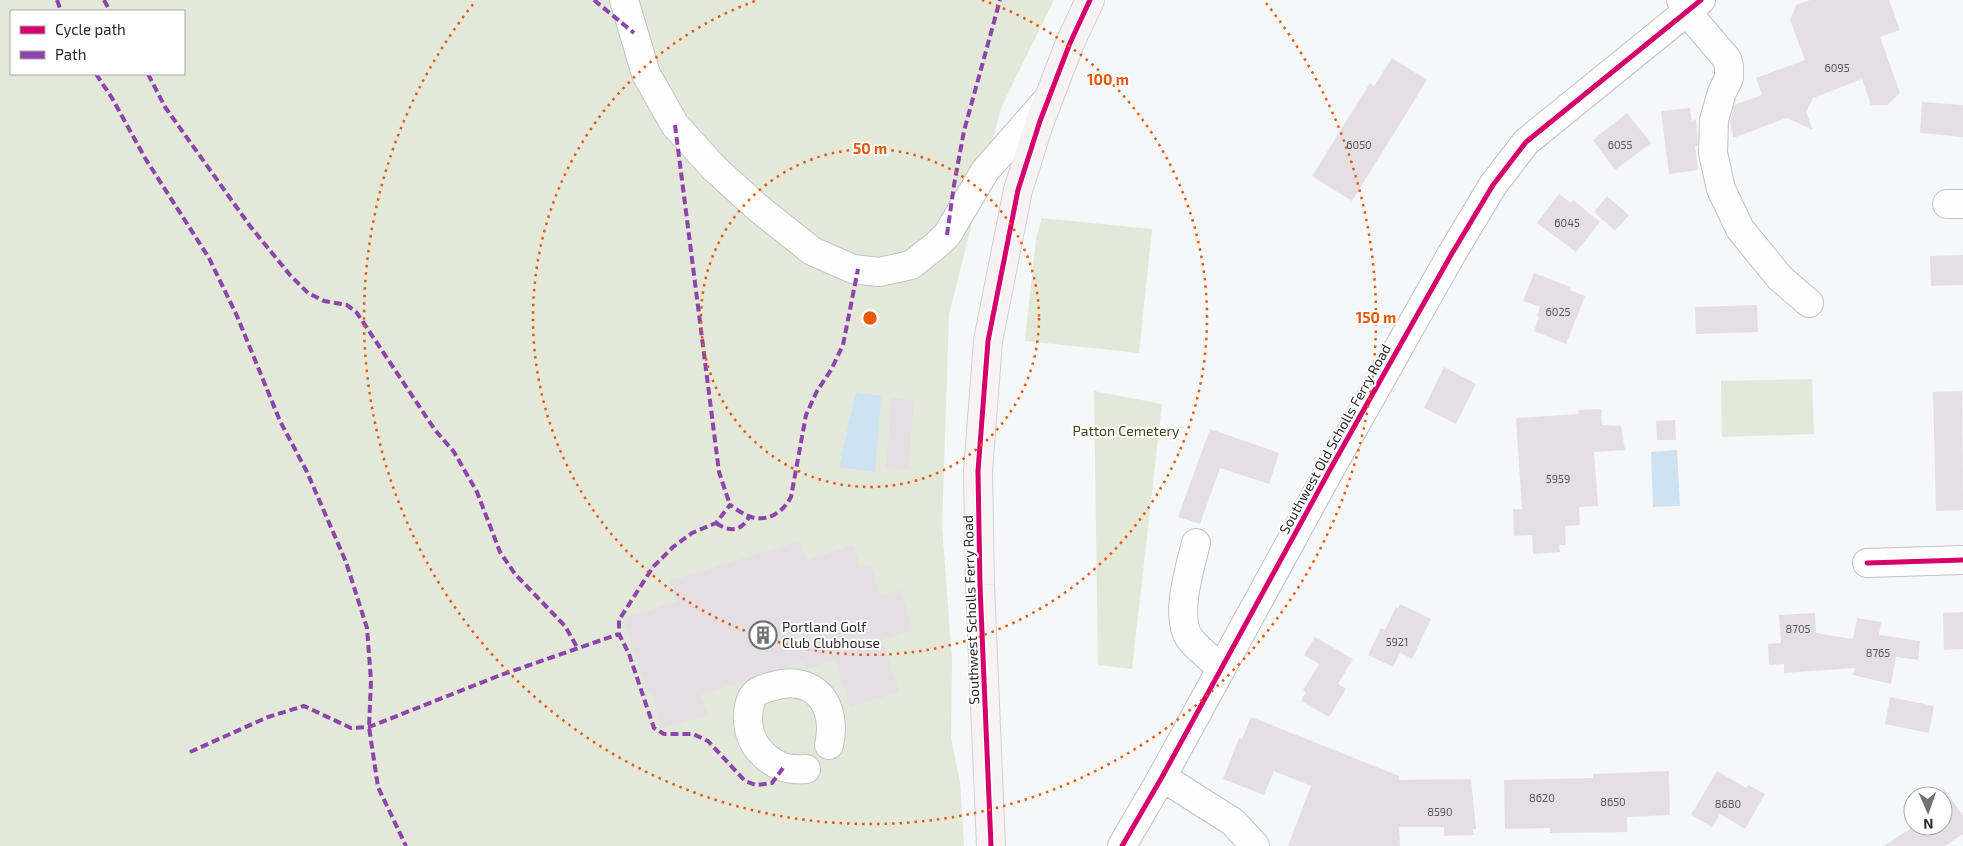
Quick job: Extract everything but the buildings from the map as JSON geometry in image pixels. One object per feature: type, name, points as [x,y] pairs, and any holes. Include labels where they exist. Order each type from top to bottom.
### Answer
[{"type":"main road","name":"Southwest Scholls Ferry Road","points":[[991,846],[980,585],[978,472],[988,341],[1018,190],[1049,98],[1070,43],[1090,0]]},
{"type":"street","points":[[624,0],[646,74],[675,125],[715,169],[758,208],[812,250],[853,269],[879,272],[911,265],[934,247],[947,235],[985,171],[1049,98]]},
{"type":"street","points":[[1690,4],[1726,59],[1729,67],[1728,78],[1714,120],[1713,153],[1721,189],[1740,229],[1780,278],[1810,303]]},
{"type":"street","name":"Southwest Old Scholls Ferry Road","points":[[1122,846],[1446,263],[1492,185],[1526,142],[1690,4]]},
{"type":"street","points":[[1196,543],[1183,603],[1184,626],[1189,637],[1200,650],[1222,668]]},
{"type":"street","points":[[1867,563],[1963,560]]},
{"type":"street","points":[[806,769],[783,768],[758,748],[749,731],[747,710],[754,695],[764,688],[782,683],[794,683],[813,690],[821,696],[828,706],[832,732],[829,745]]},
{"type":"street","points":[[1162,777],[1233,822],[1255,846]]},
{"type":"green space","points":[[0,0],[1054,0],[1001,108],[949,315],[942,525],[952,661],[951,738],[960,782],[964,846],[0,846]]},
{"type":"green space","points":[[1042,218],[1152,229],[1139,353],[1025,341],[1036,238]]},
{"type":"green space","points":[[1812,379],[1814,434],[1722,437],[1721,381]]},
{"type":"green space","name":"Patton Cemetery","points":[[1094,391],[1162,404],[1132,669],[1098,665]]},
{"type":"water","points":[[856,392],[881,396],[875,472],[839,467]]},
{"type":"water","points":[[1677,450],[1680,506],[1653,507],[1651,452]]},
{"type":"marked path","points":[[57,0],[61,10]]},
{"type":"marked path","points":[[104,0],[109,10]]},
{"type":"marked path","points":[[594,0],[634,33]]},
{"type":"marked path","points":[[947,235],[964,131],[1000,0]]},
{"type":"marked path","points":[[97,75],[112,98],[145,158],[209,258],[237,316],[280,421],[307,472],[346,562],[367,628],[371,681],[369,727],[378,787],[406,846]]},
{"type":"marked path","points":[[149,75],[165,107],[250,226],[290,275],[308,293],[324,301],[347,305],[357,313],[435,430],[454,452],[477,492],[500,552],[515,574],[565,626],[578,649]]},
{"type":"marked path","points":[[675,125],[719,472],[730,505]]},
{"type":"marked path","points":[[783,768],[772,783],[756,785],[745,781],[708,741],[693,734],[664,734],[654,728],[629,654],[619,634],[619,620],[653,567],[673,547],[692,533],[716,523],[730,505],[748,516],[764,518],[780,511],[788,502],[791,497],[806,415],[843,345],[858,269]]},
{"type":"marked path","points":[[716,523],[726,528],[734,529],[742,526],[749,517]]},
{"type":"marked path","points":[[190,752],[268,717],[304,706],[351,728],[369,727],[498,676],[619,634]]},
{"type":"cycle path","points":[[991,846],[980,585],[978,471],[988,341],[1018,190],[1040,121],[1070,43],[1090,0]]},
{"type":"cycle path","points":[[1122,846],[1162,777],[1332,466],[1451,255],[1493,185],[1526,142],[1701,0]]},
{"type":"cycle path","points":[[1867,563],[1963,560]]},
{"type":"place","name":"Portland Golf Club Clubhouse","points":[[763,635]]}]
